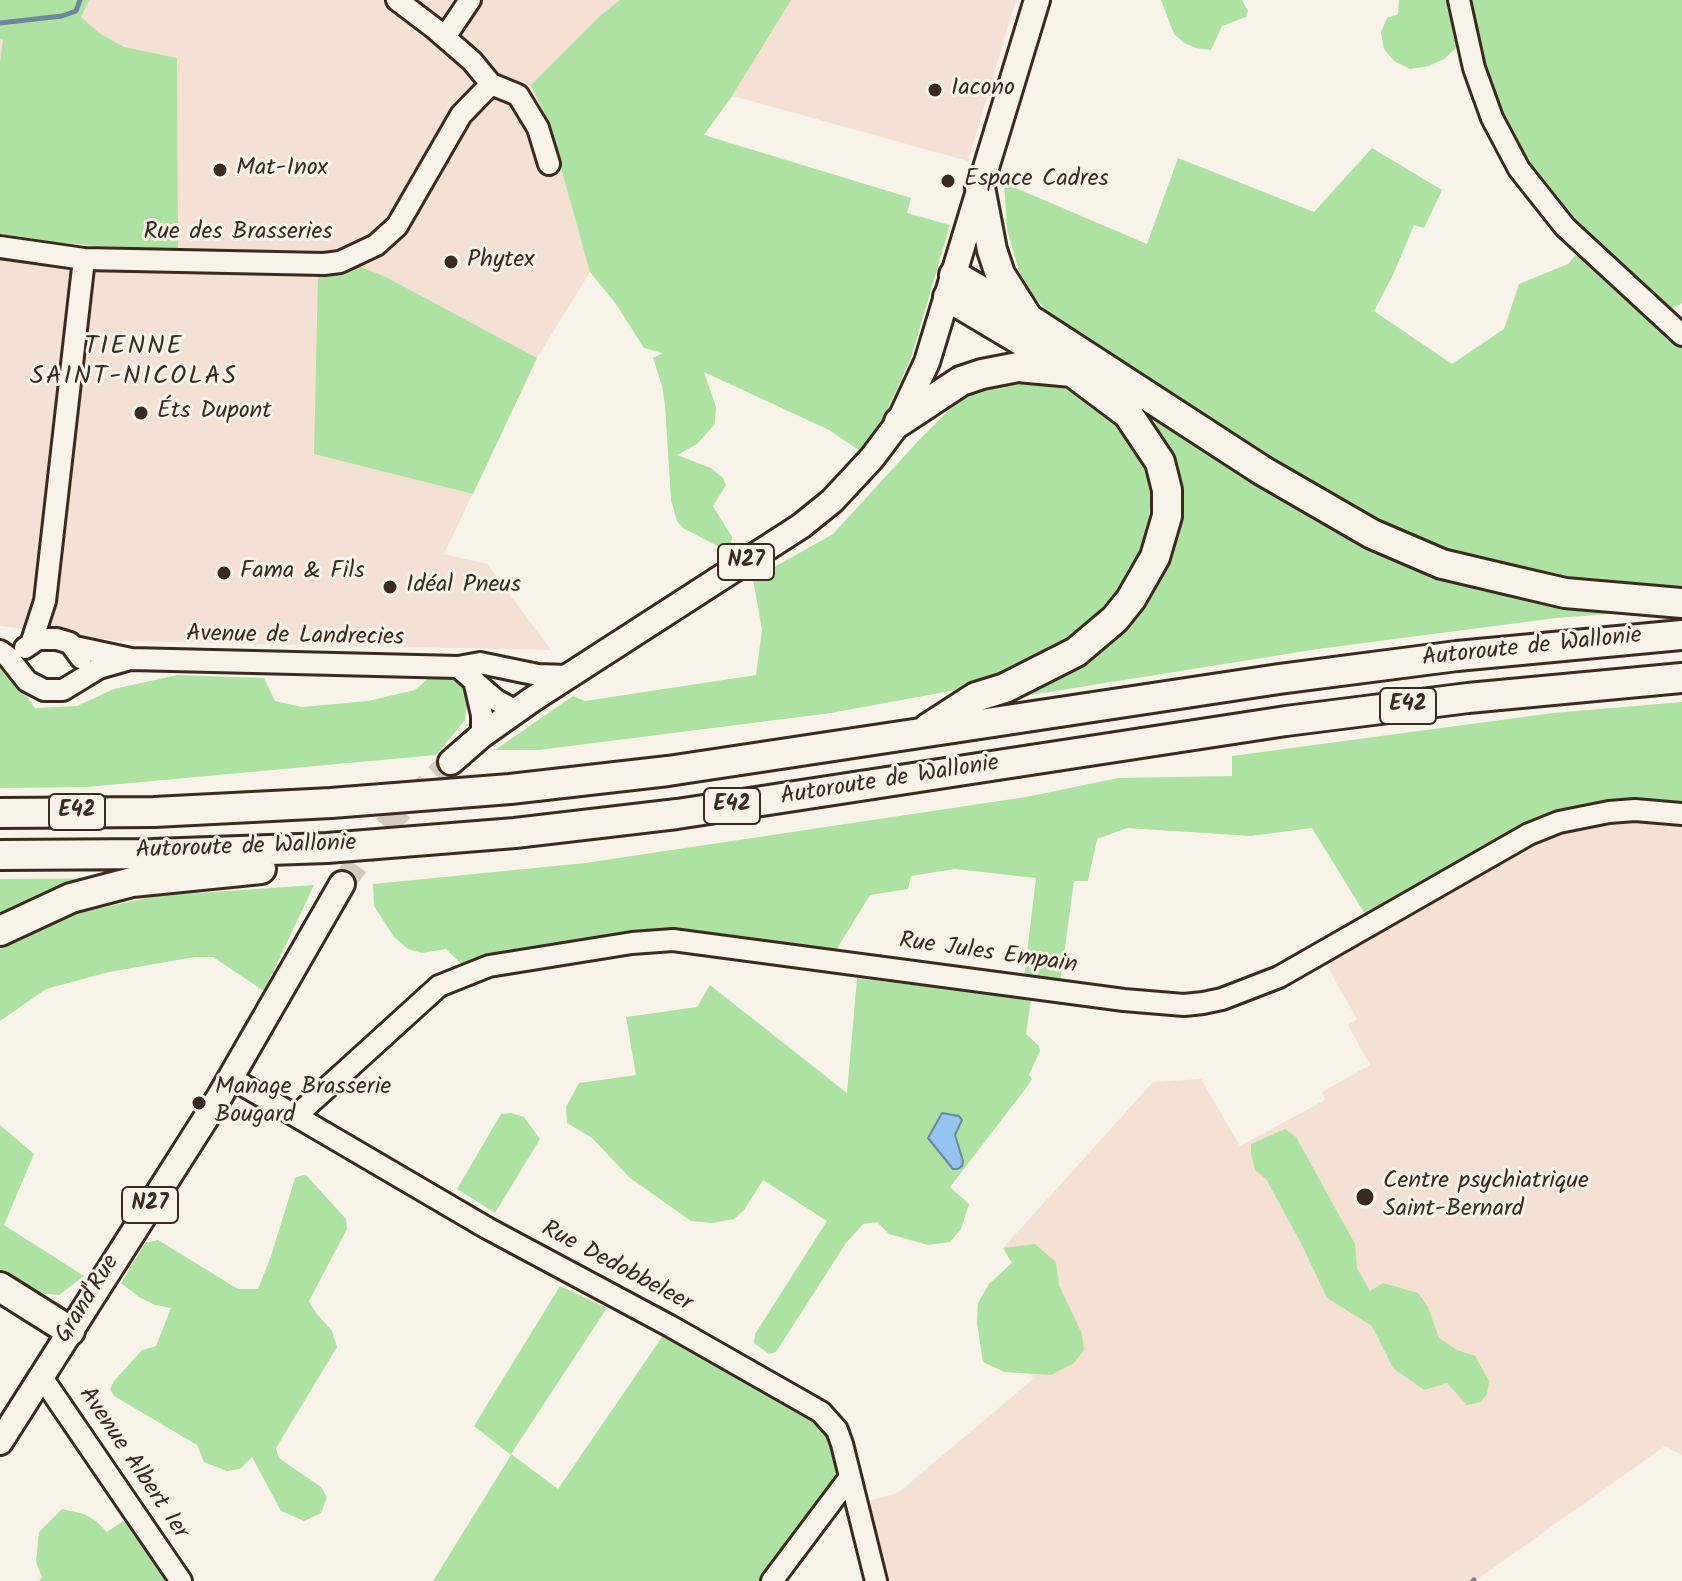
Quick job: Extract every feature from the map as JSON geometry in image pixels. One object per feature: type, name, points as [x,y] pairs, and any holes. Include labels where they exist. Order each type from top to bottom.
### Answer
[{"type":"highway","points":[[980,187],[992,250],[1000,274],[1029,319]]},
{"type":"highway","points":[[951,286],[1029,319],[1263,471],[1372,534],[1442,564],[1565,593],[1682,603]]},
{"type":"highway","points":[[917,735],[976,697],[1005,688],[1076,652],[1115,619],[1131,599],[1155,557],[1167,516],[1167,490],[1160,462],[1128,414],[951,286]]},
{"type":"highway","points":[[899,422],[961,381],[982,374],[1018,367],[1072,372]]},
{"type":"highway","name":"Autoroute de Wallonie","points":[[0,813],[242,808],[495,790],[668,771],[1294,677],[1457,656],[1682,635]]},
{"type":"highway","name":"Autoroute de Wallonie","points":[[0,855],[327,848],[515,833],[677,814],[1286,721],[1468,698],[1682,678]]},
{"type":"highway","points":[[0,931],[71,898],[132,882],[275,868],[327,848]]},
{"type":"highway","points":[[0,1287],[64,1339]]},
{"type":"highway","points":[[0,1309],[64,1339]]},
{"type":"main road","name":"N27","points":[[451,762],[524,705],[801,526],[856,477],[899,422],[927,362],[1037,0]]},
{"type":"main road","name":"N27","points":[[231,1078],[342,884]]},
{"type":"main road","name":"Grand'Rue","points":[[0,1442],[231,1078]]},
{"type":"street","points":[[397,0],[472,61],[491,84],[518,95],[538,128],[549,164]]},
{"type":"street","points":[[445,37],[470,0]]},
{"type":"street","points":[[1459,0],[1474,68],[1492,118],[1519,169],[1565,227],[1682,335]]},
{"type":"street","name":"Rue des Brasseries","points":[[0,247],[84,259],[340,262],[376,245],[397,226],[461,115],[491,84]]},
{"type":"street","points":[[22,675],[21,655],[30,642],[45,605],[84,259]]},
{"type":"street","points":[[45,605],[53,625],[83,662],[79,679]]},
{"type":"street","name":"Avenue de Landrecies","points":[[0,642],[30,642],[45,638],[131,659],[466,673],[480,663],[538,675],[569,676]]},
{"type":"street","name":"Avenue de Landrecies","points":[[0,651],[34,687],[44,690],[63,690],[99,668],[131,659]]},
{"type":"street","points":[[466,673],[496,700],[524,705],[522,683],[504,668]]},
{"type":"street","points":[[466,673],[482,715],[482,735]]},
{"type":"street","name":"Rue Jules Empain","points":[[297,1115],[439,986],[489,966],[632,943],[673,940],[1124,1000],[1184,1005],[1203,1003],[1279,977],[1500,850],[1549,826],[1609,812],[1635,810],[1682,814]]},
{"type":"street","name":"Rue Dedobbeleer","points":[[231,1078],[487,1228],[670,1326],[821,1412],[837,1430],[876,1581]]},
{"type":"street","name":"Avenue Albert Ier","points":[[41,1376],[181,1581]]},
{"type":"street","points":[[777,1579],[850,1477]]},
{"type":"shaded area","points":[[0,0],[1016,0],[968,161],[733,96],[600,267],[590,272],[537,358],[444,554],[487,564],[551,650],[119,641],[0,626]]},
{"type":"shaded area","name":"Centre psychiatrique Saint-Bernard","points":[[1682,814],[1682,1455],[1665,1446],[1475,1581],[876,1581],[856,1504],[898,1493],[1033,1379],[1031,1374],[1005,1372],[983,1362],[977,1323],[978,1303],[989,1284],[1012,1263],[1003,1248],[1153,1082],[1201,1079],[1240,1146],[1325,1100],[1322,1092],[1370,1065],[1348,1025],[1357,1019],[1320,954],[1559,822]]},
{"type":"green space","points":[[0,0],[89,0],[81,17],[99,33],[124,47],[177,58],[178,251],[0,239],[0,62],[3,40],[0,39]]},
{"type":"green space","points":[[620,0],[791,0],[732,96],[704,135],[911,198],[907,213],[950,225],[911,358],[884,417],[860,451],[829,430],[704,372],[716,407],[715,424],[697,444],[677,455],[711,468],[723,478],[726,485],[713,506],[732,537],[731,543],[723,549],[683,528],[677,521],[671,500],[665,405],[653,358],[663,353],[644,348],[616,304],[590,272],[548,121],[531,85]]},
{"type":"green space","points":[[1161,0],[1242,0],[1248,11],[1246,17],[1222,26],[1211,50],[1184,43],[1174,34]]},
{"type":"green space","points":[[1399,0],[1455,0],[1459,31],[1456,48],[1444,59],[1429,66],[1410,69],[1394,61],[1384,49],[1381,32],[1387,18],[1398,14]]},
{"type":"green space","points":[[1459,0],[1682,0],[1682,303],[1660,315],[1682,335],[1682,586],[1621,584],[1539,573],[1450,554],[1379,523],[1270,461],[1052,318],[1019,271],[1007,230],[1004,183],[1147,244],[1178,158],[1314,212],[1372,148],[1442,190],[1424,228],[1414,225],[1374,311],[1452,364],[1504,329],[1519,284],[1568,264],[1584,245],[1519,169]]},
{"type":"green space","points":[[358,266],[384,276],[537,358],[473,494],[314,454],[318,275]]},
{"type":"green space","points":[[1029,380],[1066,389],[1097,405],[1120,426],[1141,455],[1151,488],[1147,554],[1089,633],[995,680],[950,691],[831,713],[539,750],[495,750],[573,696],[585,701],[756,675],[762,630],[753,579],[833,534],[956,403],[988,387]]},
{"type":"green space","points":[[1127,396],[1291,500],[1636,612],[1556,618],[1318,649],[1024,696],[1081,667],[1109,646],[1140,614],[1161,576],[1175,541],[1177,498]]},
{"type":"green space","points":[[0,660],[35,708],[77,706],[114,689],[177,675],[264,678],[275,701],[302,707],[368,701],[415,690],[432,675],[457,679],[467,704],[465,720],[436,755],[87,787],[0,788]]},
{"type":"green space","points":[[1682,702],[1682,814],[1559,822],[1371,924],[1312,828],[1251,836],[1127,828],[1097,839],[1088,881],[1074,881],[1059,991],[1023,986],[1036,878],[955,869],[911,876],[908,889],[870,895],[830,960],[674,940],[470,972],[446,949],[422,953],[408,949],[394,937],[374,906],[373,884],[585,863],[1026,797],[1118,778],[1232,776],[1232,756],[1553,713]]},
{"type":"green space","points":[[128,878],[0,925],[0,879]]},
{"type":"green space","points":[[314,885],[264,991],[213,957],[195,957],[109,972],[46,989],[0,1021],[0,949],[16,938],[75,914],[155,896]]},
{"type":"green space","points":[[857,978],[1031,1000],[1026,1034],[1039,1046],[1040,1051],[1029,1075],[1032,1079],[950,1187],[969,1204],[961,1229],[950,1242],[928,1245],[889,1234],[877,1222],[863,1224],[846,1243],[776,1352],[769,1354],[754,1343],[755,1334],[827,1221],[763,1180],[744,1210],[734,1219],[712,1223],[691,1221],[630,1178],[592,1138],[567,1123],[566,1107],[579,1083],[636,1075],[626,1017],[697,1007],[710,985],[847,1093]]},
{"type":"green space","points":[[501,1114],[524,1117],[540,1139],[495,1213],[457,1189]]},
{"type":"green space","points":[[0,1125],[34,1154],[4,1225],[84,1276],[59,1295],[37,1293],[0,1269]]},
{"type":"green space","points":[[1285,1129],[1296,1137],[1355,1244],[1357,1268],[1370,1291],[1383,1283],[1418,1293],[1428,1307],[1439,1338],[1457,1350],[1475,1356],[1489,1381],[1487,1394],[1481,1402],[1467,1405],[1447,1383],[1424,1390],[1393,1368],[1372,1326],[1327,1298],[1266,1179],[1255,1170],[1251,1154],[1251,1144]]},
{"type":"green space","points":[[303,1175],[346,1219],[347,1229],[309,1301],[332,1331],[337,1347],[276,1448],[279,1458],[321,1487],[327,1497],[321,1513],[304,1521],[281,1511],[252,1457],[240,1469],[227,1471],[204,1462],[197,1445],[114,1396],[110,1389],[142,1350],[156,1346],[171,1308],[139,1297],[121,1283],[145,1243],[158,1240],[238,1289],[258,1289],[295,1178]]},
{"type":"green space","points":[[1035,1244],[1056,1262],[1059,1285],[1082,1334],[1084,1350],[1074,1363],[1051,1375],[1005,1372],[983,1362],[977,1323],[978,1303],[989,1284],[1012,1263],[1003,1248]]},
{"type":"green space","points":[[560,1286],[607,1308],[511,1454],[558,1489],[664,1334],[821,1412],[850,1477],[772,1581],[433,1581],[511,1455],[474,1426]]},
{"type":"green space","points":[[62,1509],[84,1514],[107,1532],[135,1513],[181,1581],[38,1581],[42,1578],[36,1562],[39,1532]]},
{"type":"water","points":[[942,1113],[959,1116],[962,1120],[955,1135],[963,1161],[958,1169],[953,1169],[928,1138]]},
{"type":"waterway","points":[[0,23],[62,16],[76,11],[80,0]]},
{"type":"tunnel","points":[[342,884],[393,818],[451,762]]},
{"type":"place","name":"Iacono","points":[[935,90]]},
{"type":"place","name":"Mat-Inox","points":[[220,170]]},
{"type":"place","name":"Espace Cadres","points":[[948,181]]},
{"type":"place","name":"Phytex","points":[[451,262]]},
{"type":"place","name":"Éts Dupont","points":[[141,413]]},
{"type":"place","name":"Fama & Fils","points":[[224,573]]},
{"type":"place","name":"Idéal Pneus","points":[[390,587]]},
{"type":"place","name":"Manage Brasserie Bougard","points":[[199,1103]]},
{"type":"place","name":"Centre psychiatrique Saint-Bernard","points":[[1365,1197]]},
{"type":"district","name":"TIENNE SAINT-NICOLAS","points":[[134,364]]}]
